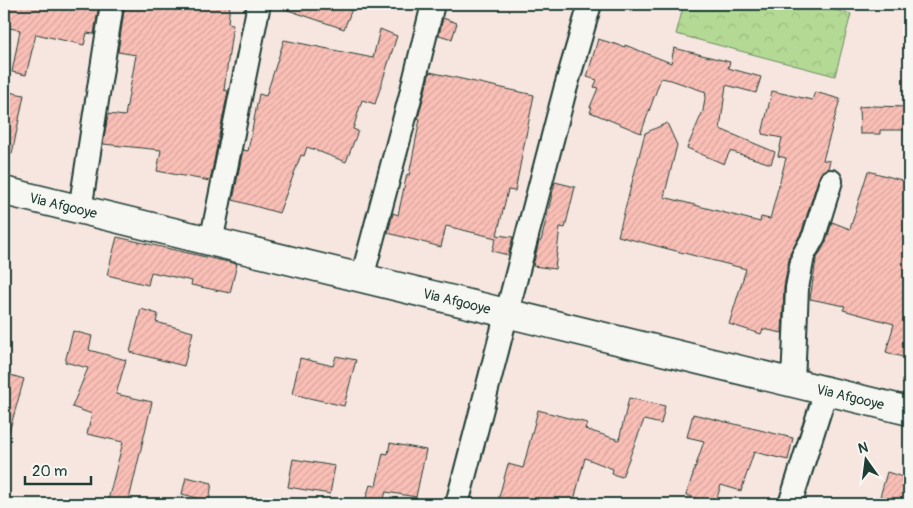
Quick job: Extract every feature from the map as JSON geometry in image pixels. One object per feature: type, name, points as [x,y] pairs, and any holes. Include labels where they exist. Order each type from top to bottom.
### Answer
[{"type":"main road","name":"Via Afgooye","points":[[4,191],[909,411]]},
{"type":"street","points":[[80,210],[112,4]]},
{"type":"street","points":[[211,242],[259,4]]},
{"type":"street","points":[[362,278],[433,4]]},
{"type":"street","points":[[458,504],[565,90],[590,4]]},
{"type":"street","points":[[792,383],[797,288],[803,256],[814,236],[831,181]]},
{"type":"street","points":[[790,504],[826,391]]},
{"type":"green space","points":[[684,4],[811,4],[851,14],[835,76],[676,34]]},
{"type":"building","points":[[4,4],[99,4],[94,34],[87,33],[84,45],[36,34],[26,75],[12,72],[20,30],[4,27]]},
{"type":"building","points":[[125,4],[230,4],[228,23],[233,24],[224,90],[228,91],[210,181],[157,171],[161,150],[103,144],[108,114],[125,116],[136,55],[118,52]]},
{"type":"building","points":[[279,4],[354,4],[344,29],[279,7]]},
{"type":"building","points":[[443,18],[457,23],[452,39],[439,35]]},
{"type":"building","points":[[380,29],[397,36],[375,104],[362,100],[353,129],[358,131],[346,162],[307,147],[304,156],[301,155],[279,213],[233,200],[243,150],[248,151],[259,94],[266,96],[284,40],[373,58]]},
{"type":"building","points":[[598,39],[625,47],[625,45],[671,63],[674,48],[730,62],[728,68],[761,77],[756,93],[726,85],[720,129],[775,152],[771,164],[730,151],[724,164],[687,148],[703,111],[706,92],[671,80],[661,78],[641,133],[590,112],[592,108],[590,107],[598,88],[594,87],[597,80],[587,77]]},
{"type":"building","points":[[430,72],[534,95],[515,191],[508,190],[497,235],[513,237],[508,255],[492,251],[496,238],[446,226],[441,247],[388,233],[393,213],[398,215],[407,174],[409,175],[420,119],[418,118]]},
{"type":"building","points":[[4,91],[24,95],[12,154],[4,154]]},
{"type":"building","points":[[772,91],[812,100],[815,92],[840,99],[823,160],[830,161],[828,168],[822,171],[819,177],[802,231],[790,254],[784,287],[782,333],[763,329],[761,334],[729,324],[746,269],[618,236],[645,133],[667,123],[677,145],[664,197],[760,222],[761,217],[770,219],[786,158],[778,156],[782,138],[762,134]]},
{"type":"building","points":[[859,107],[909,107],[909,130],[880,130],[880,134],[860,134]]},
{"type":"building","points":[[868,171],[909,182],[909,359],[886,352],[894,324],[843,310],[845,306],[810,299],[816,260],[826,242],[832,222],[850,229]]},
{"type":"building","points":[[555,182],[575,187],[565,228],[560,227],[555,269],[533,266]]},
{"type":"building","points":[[117,237],[237,264],[230,293],[191,285],[192,281],[151,272],[148,285],[107,275]]},
{"type":"building","points":[[141,309],[158,314],[156,322],[193,332],[184,366],[130,352]]},
{"type":"building","points":[[73,331],[92,336],[89,350],[126,360],[116,394],[152,402],[128,504],[107,504],[123,442],[87,434],[92,414],[72,407],[88,368],[65,362]]},
{"type":"building","points":[[336,356],[356,360],[344,406],[292,394],[300,358],[333,366]]},
{"type":"building","points":[[4,373],[24,379],[9,432],[4,431]]},
{"type":"building","points":[[629,398],[665,406],[661,424],[644,420],[622,477],[612,474],[613,469],[585,458],[573,504],[497,504],[508,464],[523,468],[538,410],[587,423],[585,429],[619,440]]},
{"type":"building","points":[[693,414],[793,438],[788,460],[754,452],[741,491],[721,485],[715,504],[686,495],[704,441],[687,437]]},
{"type":"building","points":[[390,443],[426,450],[416,497],[386,492],[382,504],[364,504],[370,485],[376,486],[383,453],[388,454]]},
{"type":"building","points":[[293,459],[335,466],[330,494],[288,487]]},
{"type":"building","points":[[887,472],[909,479],[909,504],[878,504]]},
{"type":"building","points":[[186,477],[212,483],[209,501],[182,494]]}]
